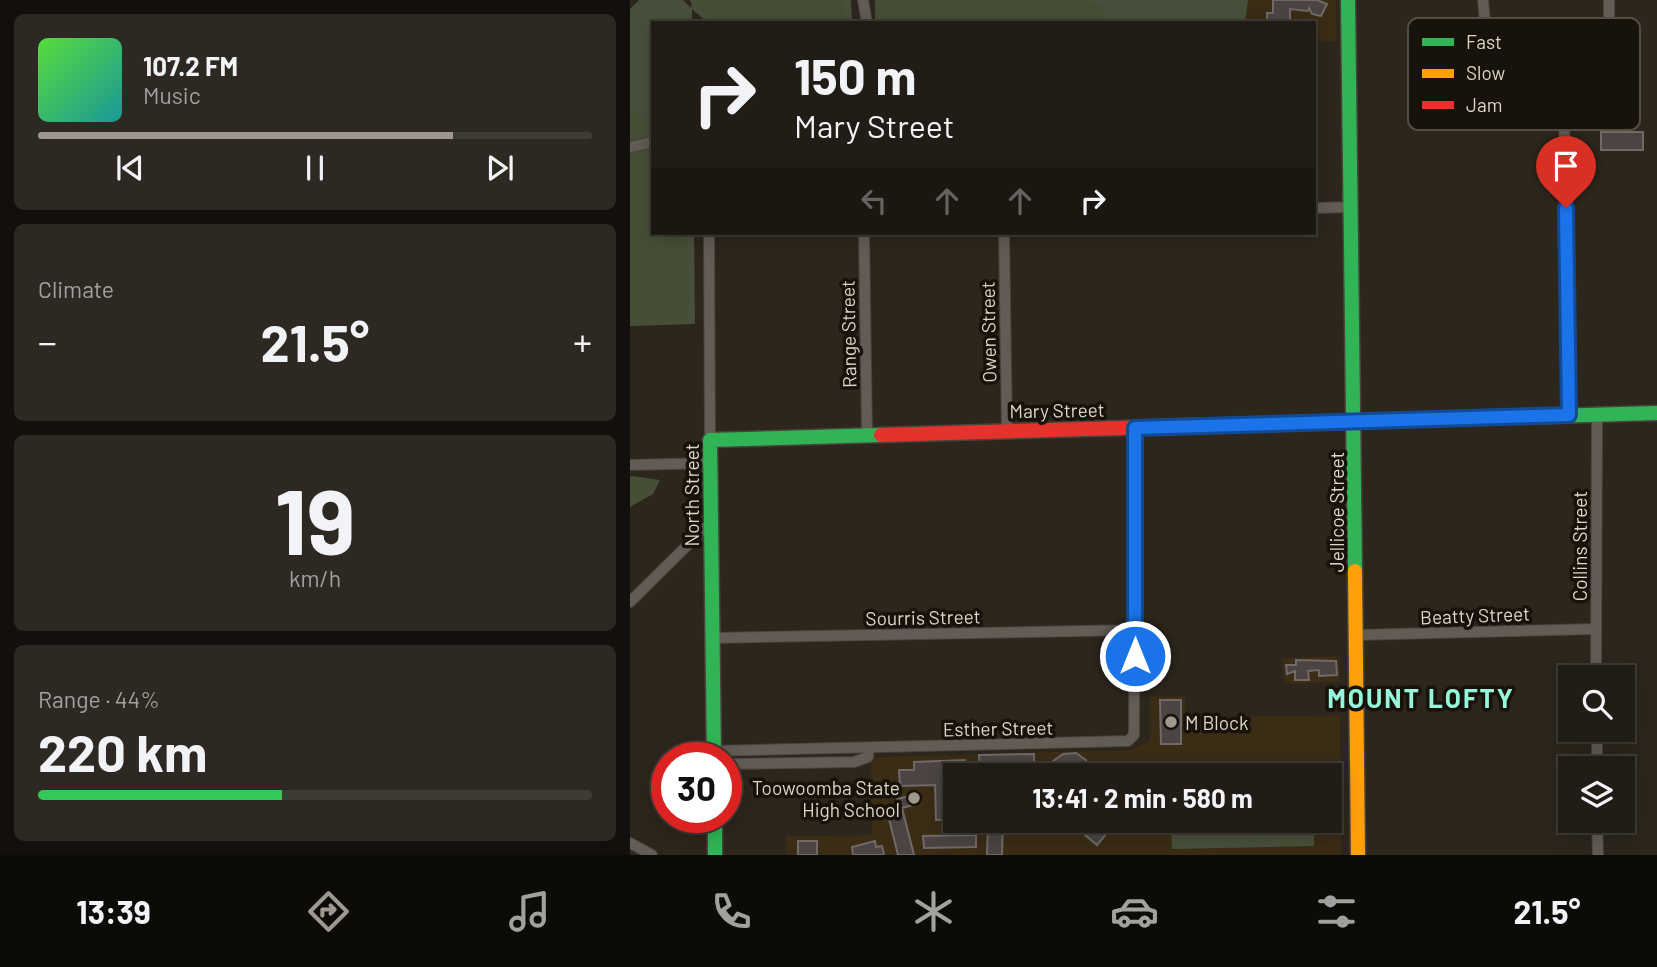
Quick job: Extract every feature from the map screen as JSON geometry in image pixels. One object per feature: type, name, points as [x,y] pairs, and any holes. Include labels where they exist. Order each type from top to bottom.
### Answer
[{"type":"street","points":[[863,0],[867,21]]},
{"type":"street","name":"Jellicoe Street","points":[[1349,0],[1357,855]]},
{"type":"street","points":[[1483,0],[1483,18]]},
{"type":"street","points":[[1609,0],[1609,18]]},
{"type":"street","points":[[1564,130],[1569,415]]},
{"type":"street","points":[[630,148],[651,143]]},
{"type":"street","points":[[1316,208],[1350,207]]},
{"type":"street","name":"North Street","points":[[709,235],[714,742]]},
{"type":"street","name":"Range Street","points":[[864,235],[867,435]]},
{"type":"street","name":"Owen Street","points":[[1004,235],[1007,430]]},
{"type":"street","name":"Mary Street","points":[[710,440],[1657,413]]},
{"type":"street","name":"Collins Street","points":[[1597,415],[1597,665]]},
{"type":"street","points":[[1135,428],[1135,630]]},
{"type":"street","points":[[630,466],[710,463]]},
{"type":"street","points":[[630,603],[711,522]]},
{"type":"street","name":"Beatty Street","points":[[1355,635],[1596,629]]},
{"type":"street","name":"Sourris Street","points":[[712,638],[1135,630]]},
{"type":"street","name":"Esther Street","points":[[742,753],[1128,741],[1134,735],[1135,630]]},
{"type":"street","name":"Esther Street","points":[[742,765],[855,762],[868,757],[869,749]]},
{"type":"street","points":[[715,833],[715,855]]},
{"type":"street","points":[[1597,833],[1598,855]]},
{"type":"street","points":[[630,843],[652,855]]},
{"type":"shaded area","points":[[875,0],[1336,0],[1337,41],[1316,42],[1316,21],[875,21]]},
{"type":"shaded area","points":[[1340,656],[1340,682],[1284,684],[1282,658]]},
{"type":"shaded area","name":"Toowoomba State High School","points":[[1185,696],[1186,717],[1340,715],[1340,763],[943,763],[943,833],[1341,833],[1341,855],[786,855],[786,836],[872,835],[871,757],[1131,750],[1150,741],[1150,697]]},
{"type":"green space","points":[[639,0],[683,0],[691,8],[692,0],[851,0],[852,21],[706,21],[692,9],[692,21],[651,21],[651,235],[694,235],[695,324],[630,326],[630,9]]},
{"type":"green space","points":[[689,0],[844,0],[847,21],[711,21]]},
{"type":"green space","points":[[875,0],[1085,0],[1105,10],[1106,20],[1029,21],[875,21]]},
{"type":"green space","points":[[1085,0],[1248,0],[1245,21],[1098,21],[1105,20],[1105,10]]},
{"type":"green space","points":[[630,110],[651,121],[651,235],[686,235],[690,264],[688,321],[630,326]]},
{"type":"green space","points":[[630,477],[660,480],[653,494],[630,507]]},
{"type":"green space","points":[[1171,833],[1314,833],[1314,846],[1172,849]]},
{"type":"building","points":[[1273,0],[1317,0],[1327,4],[1321,16],[1312,14],[1309,8],[1308,11],[1290,9],[1290,21],[1267,21],[1267,13],[1273,13]]},
{"type":"building","points":[[1601,132],[1643,132],[1643,150],[1601,150]]},
{"type":"building","points":[[1296,660],[1336,661],[1337,675],[1319,676],[1319,670],[1308,671],[1309,680],[1295,680],[1295,671],[1287,674],[1286,665],[1296,665]]},
{"type":"building","name":"M Block","points":[[1160,700],[1181,700],[1181,744],[1161,744]]},
{"type":"building","points":[[1076,753],[1087,763],[1053,763],[1063,754]]},
{"type":"building","points":[[1034,754],[1034,763],[980,763],[979,755]]},
{"type":"building","points":[[965,760],[965,763],[943,763],[943,820],[936,820],[935,785],[900,786],[899,770],[914,770],[914,762]]},
{"type":"building","points":[[910,796],[913,805],[902,808],[914,855],[898,855],[886,807],[898,805],[897,799]]},
{"type":"building","points":[[988,833],[1003,833],[1002,855],[987,855]]},
{"type":"building","points":[[1083,833],[1107,833],[1097,845]]},
{"type":"building","points":[[976,835],[976,847],[924,848],[923,836]]},
{"type":"building","points":[[798,841],[817,841],[817,855],[798,855]]},
{"type":"building","points":[[875,841],[876,847],[882,846],[884,855],[853,855],[852,847]]},
{"type":"traffic: fast","points":[[1348,0],[1355,571]]},
{"type":"traffic: fast","points":[[1295,423],[1657,413]]},
{"type":"traffic: fast","points":[[714,742],[710,440],[881,435]]},
{"type":"traffic: fast","points":[[715,833],[715,855]]},
{"type":"traffic: slow","points":[[1355,571],[1358,855]]},
{"type":"traffic: jam","points":[[881,435],[1295,423]]},
{"type":"place","name":"M Block","points":[[1171,722]]},
{"type":"place","name":"Toowoomba State High School","points":[[914,798]]},
{"type":"district","name":"MOUNT LOFTY","points":[[1421,697]]},
{"type":"route","points":[[1135,656],[1135,428],[1569,415],[1566,208]]}]
